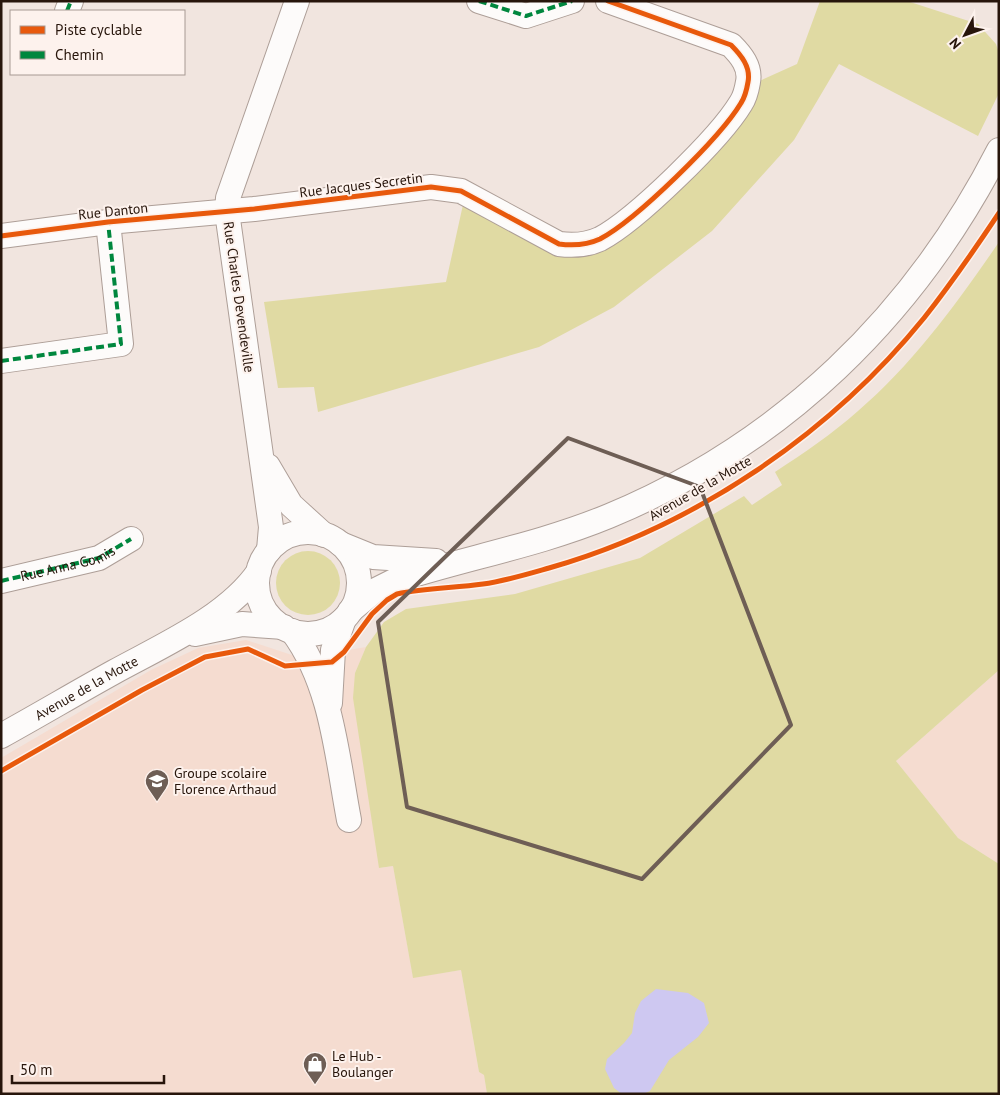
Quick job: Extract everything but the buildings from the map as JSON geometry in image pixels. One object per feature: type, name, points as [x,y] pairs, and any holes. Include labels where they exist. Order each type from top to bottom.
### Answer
[{"type":"street","name":"Rue Charles Devendeville","points":[[270,550],[271,527],[262,453],[255,419],[227,212],[231,186],[297,1]]},
{"type":"street","points":[[479,1],[526,16],[572,1]]},
{"type":"street","name":"Rue Jacques Secretin","points":[[227,212],[431,187],[454,189],[472,196],[559,244],[581,245],[601,238],[654,197],[712,139],[742,103],[749,80],[744,61],[731,45],[608,1]]},
{"type":"street","name":"Avenue de la Motte","points":[[347,615],[382,586],[554,536],[628,508],[693,475],[775,422],[835,371],[894,310],[924,273],[974,197],[999,150]]},
{"type":"street","name":"Avenue de la Motte","points":[[974,197],[999,166]]},
{"type":"street","name":"Rue Danton","points":[[1,236],[108,222],[227,212]]},
{"type":"street","points":[[1,361],[121,344],[108,222]]},
{"type":"street","name":"Rue Charles Devendeville","points":[[262,453],[275,481],[291,505],[333,539]]},
{"type":"street","points":[[330,717],[334,650],[347,615],[358,594],[359,576],[353,558],[333,539],[307,532],[290,535],[270,550],[259,571],[258,590],[264,607],[288,629],[311,663],[330,717],[349,820]]},
{"type":"street","name":"Rue Anna Gomis","points":[[1,581],[99,558],[131,539]]},
{"type":"street","name":"Avenue de la Motte","points":[[333,539],[364,555],[390,560],[430,562],[470,559]]},
{"type":"street","name":"Avenue de la Motte","points":[[1,736],[172,640],[227,604],[245,588],[259,571]]},
{"type":"street","points":[[288,629],[320,632],[328,629],[347,615]]},
{"type":"street","name":"Avenue de la Motte","points":[[172,640],[214,628],[242,624],[288,629]]},
{"type":"highlighted area","points":[[568,438],[700,487],[791,725],[642,879],[407,807],[378,622]]},
{"type":"shaded area","points":[[820,1],[907,1],[978,24],[996,44],[999,53],[999,93],[978,136],[839,64],[794,140],[712,231],[614,307],[539,347],[318,412],[314,387],[278,388],[264,302],[446,282],[464,200],[587,251],[755,83],[797,64]]},
{"type":"shaded area","points":[[999,242],[999,670],[896,761],[958,838],[999,864],[999,1094],[487,1094],[484,1075],[479,1072],[461,970],[413,978],[393,866],[379,868],[353,698],[355,673],[366,647],[384,622],[406,609],[515,594],[640,558],[744,496],[752,505],[782,485],[775,472],[838,428],[878,393],[916,353],[951,309]]},
{"type":"shaded area","points":[[308,551],[320,554],[331,560],[337,571],[340,583],[337,595],[331,606],[320,612],[308,615],[296,612],[285,606],[279,595],[276,583],[279,571],[285,560],[296,554]]},
{"type":"shaded area","points":[[246,640],[301,658],[366,647],[355,673],[380,868],[393,866],[413,977],[461,970],[479,1072],[484,1075],[487,1094],[1,1094],[1,758],[151,670],[198,648]]},
{"type":"shaded area","points":[[999,670],[999,864],[958,838],[896,761]]},
{"type":"shaded area","points":[[656,989],[688,993],[704,1003],[709,1023],[698,1037],[669,1060],[650,1091],[643,1094],[622,1094],[614,1088],[605,1069],[607,1059],[632,1033],[635,1013],[641,1001]]},
{"type":"marked path","points":[[67,10],[71,1]]},
{"type":"marked path","points":[[479,1],[526,16],[572,1]]},
{"type":"marked path","points":[[1,361],[121,344],[108,222]]},
{"type":"marked path","points":[[1,581],[99,558],[131,539]]},
{"type":"cycle path","points":[[1,236],[108,222],[254,209],[431,187],[461,191],[559,244],[580,245],[590,243],[616,229],[634,215],[697,156],[741,103],[746,92],[749,77],[747,66],[731,45],[608,1]]},
{"type":"cycle path","points":[[1,771],[142,690],[205,657],[248,649],[285,666],[332,662],[344,652],[372,614],[387,600],[397,594],[418,590],[491,583],[549,568],[603,550],[656,528],[707,501],[756,471],[802,437],[846,400],[887,360],[934,305],[999,213]]},
{"type":"place","name":"Groupe scolaire Florence Arthaud","points":[[157,802]]},
{"type":"place","name":"Le Hub - Boulanger","points":[[315,1085]]}]
